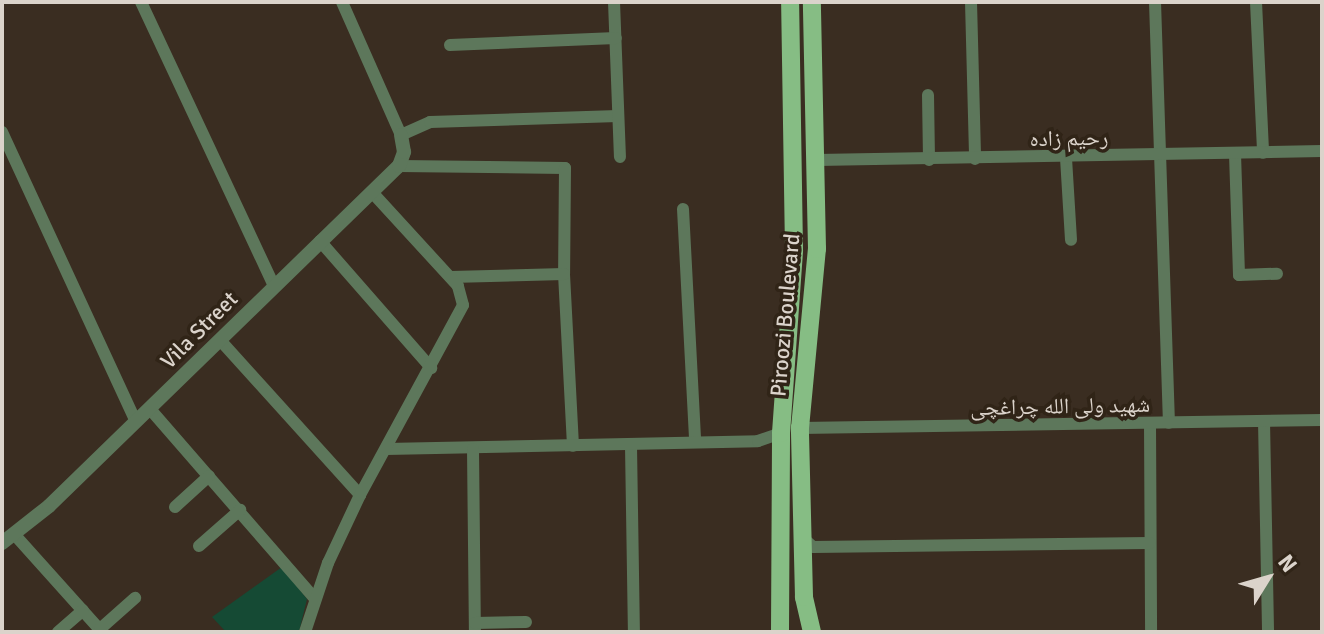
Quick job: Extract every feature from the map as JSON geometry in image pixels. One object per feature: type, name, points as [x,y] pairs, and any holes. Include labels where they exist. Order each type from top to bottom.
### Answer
[{"type":"main road","name":"Piroozi Boulevard","points":[[780,632],[781,433],[794,250],[790,2]]},
{"type":"main road","name":"Piroozi Boulevard","points":[[812,2],[817,249],[800,428],[803,538],[812,632]]},
{"type":"street","points":[[141,2],[274,286]]},
{"type":"street","points":[[342,2],[401,135],[404,152],[399,166],[565,168],[564,274],[573,446]]},
{"type":"street","points":[[614,2],[620,157]]},
{"type":"street","points":[[971,2],[975,159]]},
{"type":"street","points":[[1155,2],[1169,423]]},
{"type":"street","points":[[1256,2],[1263,153]]},
{"type":"street","points":[[450,45],[616,38]]},
{"type":"street","points":[[928,95],[929,160]]},
{"type":"street","points":[[401,135],[430,122],[618,116]]},
{"type":"street","points":[[2,132],[136,422]]},
{"type":"street","name":"رحیم زاده","points":[[817,160],[1160,157],[1322,151]]},
{"type":"street","points":[[1235,154],[1239,275],[1277,274]]},
{"type":"street","points":[[1066,158],[1071,240]]},
{"type":"street","name":"Vila Street","points":[[8,538],[150,409],[399,166]]},
{"type":"street","points":[[305,632],[315,599],[360,495],[463,305],[451,277],[372,192]]},
{"type":"street","points":[[683,209],[695,441]]},
{"type":"street","points":[[320,241],[431,368]]},
{"type":"street","points":[[451,277],[564,274]]},
{"type":"street","points":[[220,340],[360,495]]},
{"type":"street","points":[[150,409],[315,599]]},
{"type":"street","name":"شهید ولی الله چراغچی","points":[[800,428],[1322,420]]},
{"type":"street","points":[[1264,421],[1268,632]]},
{"type":"street","points":[[1150,424],[1151,632]]},
{"type":"street","points":[[386,449],[758,441],[781,433]]},
{"type":"street","points":[[631,446],[634,632]]},
{"type":"street","points":[[473,449],[475,628],[526,622]]},
{"type":"street","points":[[175,507],[209,476]]},
{"type":"street","points":[[199,546],[240,510]]},
{"type":"street","points":[[8,538],[101,631],[135,598]]},
{"type":"street","points":[[803,538],[813,547],[1150,543]]},
{"type":"street","points":[[58,632],[83,610]]},
{"type":"green space","points":[[282,567],[307,599],[299,632],[226,632],[212,617]]}]
